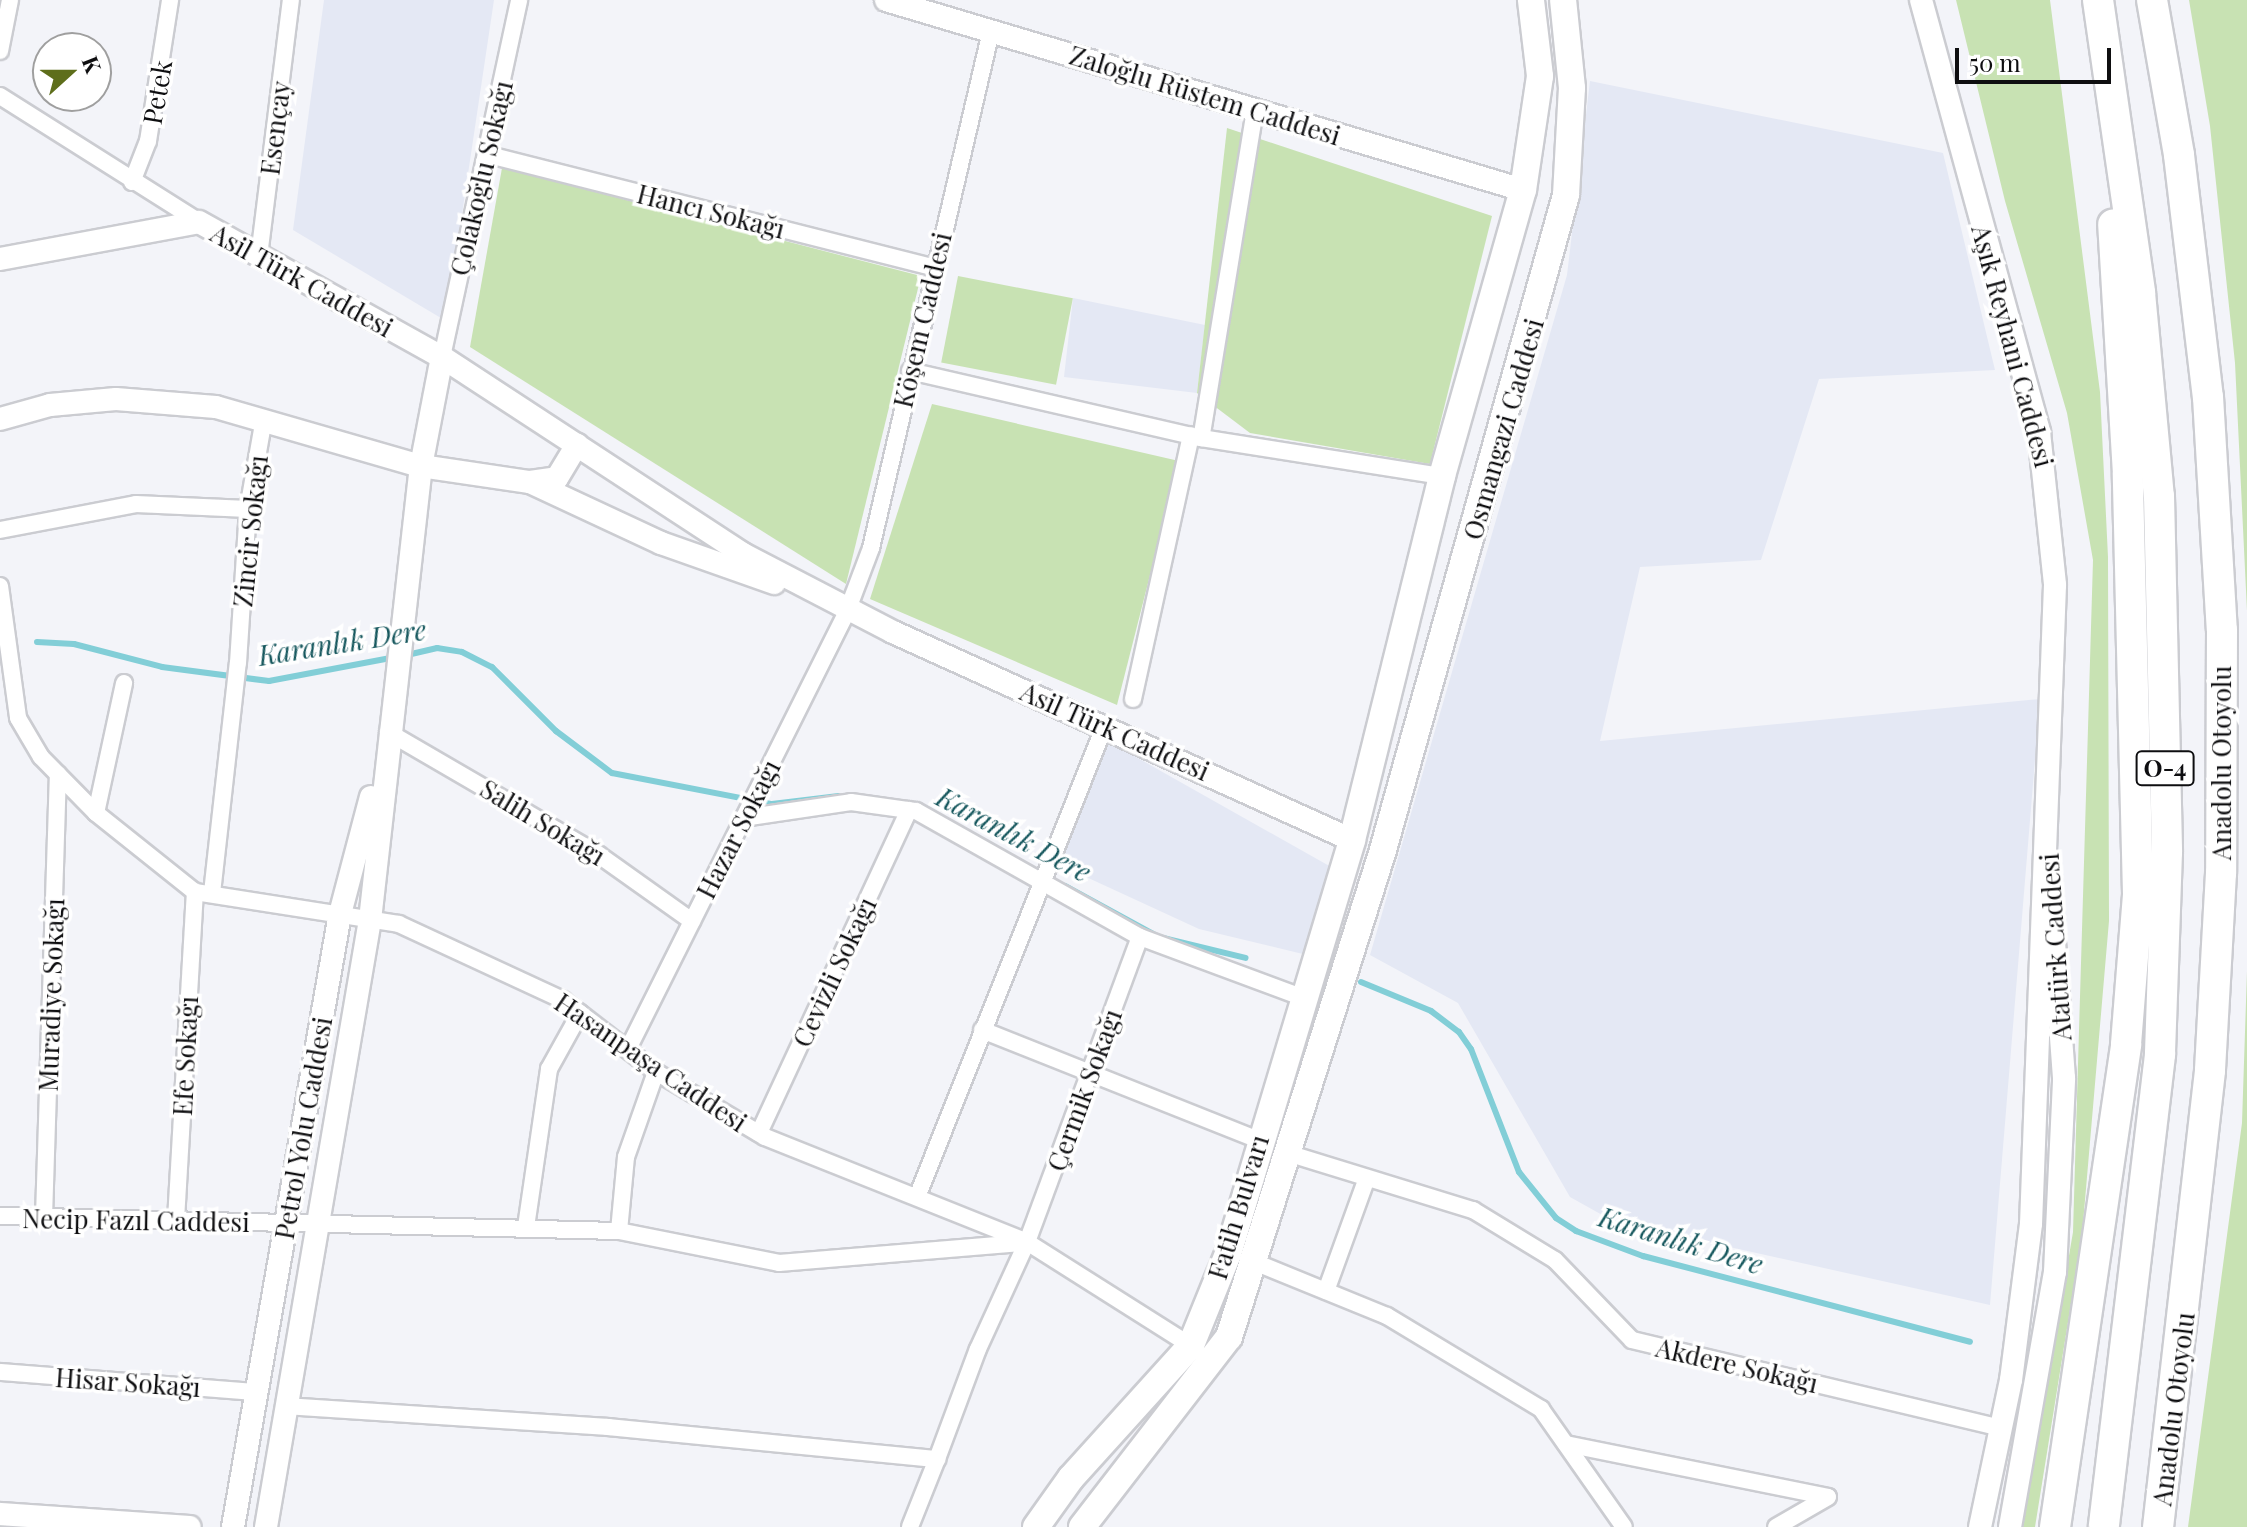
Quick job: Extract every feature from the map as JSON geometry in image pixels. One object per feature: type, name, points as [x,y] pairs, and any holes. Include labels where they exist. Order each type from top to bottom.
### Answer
[{"type":"highway","name":"Anadolu Otoyolu","points":[[2152,0],[2179,155],[2208,397],[2222,630],[2221,873],[2210,1071],[2158,1527]]},
{"type":"highway","name":"Anadolu Otoyolu","points":[[2099,5],[2140,293],[2159,496],[2167,852],[2160,1055],[2104,1527]]},
{"type":"highway","points":[[2055,1527],[2126,1044],[2138,894],[2128,474],[2099,5]]},
{"type":"main road","name":"Zaloğlu Rüstem Caddesi","points":[[886,0],[1523,190]]},
{"type":"main road","name":"Osmangazi Caddesi","points":[[1352,840],[1442,476],[1523,190],[1540,76],[1531,0]]},
{"type":"main road","name":"Osmangazi Caddesi","points":[[1383,850],[1566,195],[1572,88],[1563,0]]},
{"type":"main road","name":"Aşık Reyhani Caddesi","points":[[1924,5],[2028,382],[2048,480],[2055,585],[2046,828]]},
{"type":"main road","name":"Asil Türk Caddesi","points":[[0,259],[199,222],[442,357],[743,554],[848,609],[1352,840],[1383,850]]},
{"type":"main road","name":"Petrol Yolu Caddesi","points":[[266,1527],[370,920],[388,732],[421,466],[442,357]]},
{"type":"main road","name":"Asil Türk Caddesi","points":[[0,419],[50,405],[116,399],[216,407],[263,424],[421,466],[530,482],[661,543],[848,609]]},
{"type":"main road","points":[[530,482],[557,478],[577,445]]},
{"type":"main road","points":[[417,501],[451,468]]},
{"type":"main road","name":"Petrol Yolu Caddesi","points":[[233,1527],[340,914],[388,732]]},
{"type":"main road","name":"Atatürk Caddesi","points":[[1980,1527],[2002,1428],[2031,1224],[2046,828]]},
{"type":"main road","name":"Atatürk Caddesi","points":[[2010,1527],[2055,1272],[2064,1078],[2046,828]]},
{"type":"main road","name":"Fatih Bulvarı","points":[[1082,1527],[1229,1337],[1259,1140],[1352,840]]},
{"type":"main road","name":"Fatih Bulvarı","points":[[1036,1527],[1071,1478],[1191,1345],[1240,1257],[1284,1152],[1383,850]]},
{"type":"main road","points":[[1259,1140],[1284,1152]]},
{"type":"main road","points":[[0,1514],[190,1527]]},
{"type":"street","points":[[0,51],[10,0]]},
{"type":"street","name":"Petek","points":[[132,182],[148,141],[170,0]]},
{"type":"street","name":"Esençay","points":[[259,256],[291,0]]},
{"type":"street","name":"Çolakoğlu Sokağı","points":[[442,357],[489,155],[519,0]]},
{"type":"street","name":"Köşem Caddesi","points":[[848,609],[871,548],[933,267],[991,31]]},
{"type":"street","points":[[0,96],[199,222]]},
{"type":"street","points":[[1133,699],[1196,436],[1255,110]]},
{"type":"street","name":"Hancı Sokağı","points":[[489,155],[933,267]]},
{"type":"street","points":[[910,371],[1196,436],[1442,476]]},
{"type":"street","name":"Zincir Sokağı","points":[[235,687],[248,509],[263,424]]},
{"type":"street","points":[[0,530],[136,504],[248,509]]},
{"type":"street","points":[[0,586],[5,645],[18,718],[58,774],[96,813],[203,892]]},
{"type":"street","name":"Hazar Sokağı","points":[[628,1049],[848,609]]},
{"type":"street","points":[[96,813],[124,683]]},
{"type":"street","name":"Efe Sokağı","points":[[176,1220],[203,892],[235,687]]},
{"type":"street","points":[[917,1197],[1105,725]]},
{"type":"street","name":"Salih Sokağı","points":[[388,732],[599,855],[692,921]]},
{"type":"street","name":"Muradiye Sokağı","points":[[44,1217],[58,774]]},
{"type":"street","points":[[745,816],[851,802],[909,810],[1140,937],[1304,998]]},
{"type":"street","name":"Cevizli Sokağı","points":[[759,1133],[909,810]]},
{"type":"street","name":"Hasanpaşa Caddesi","points":[[203,892],[399,924],[563,1000],[656,1072],[759,1133],[1027,1242],[1191,1345],[1211,1361]]},
{"type":"street","name":"Çermik Sokağı","points":[[910,1527],[978,1349],[1027,1242],[1140,937]]},
{"type":"street","points":[[526,1227],[549,1069],[580,1013]]},
{"type":"street","points":[[982,1030],[1259,1140]]},
{"type":"street","points":[[619,1231],[626,1157],[656,1072]]},
{"type":"street","name":"Akdere Sokağı","points":[[1284,1152],[1473,1210],[1555,1260],[1632,1340],[2002,1428]]},
{"type":"street","points":[[1326,1291],[1367,1178]]},
{"type":"street","name":"Necip Fazıl Caddesi","points":[[0,1216],[619,1231],[779,1263],[1027,1242]]},
{"type":"street","points":[[1240,1257],[1387,1316],[1541,1409],[1624,1527]]},
{"type":"street","name":"Hisar Sokağı","points":[[0,1372],[256,1392]]},
{"type":"street","points":[[285,1406],[608,1427],[937,1459]]},
{"type":"street","points":[[1566,1444],[1828,1497],[1776,1527]]},
{"type":"shaded area","points":[[324,0],[494,0],[446,321],[293,230]]},
{"type":"shaded area","points":[[1590,81],[1943,153],[1995,370],[1819,379],[1761,560],[1640,567],[1600,741],[2040,699],[1990,1305],[1613,1221],[1570,1197],[1458,1003],[1370,955],[1567,275]]},
{"type":"shaded area","points":[[1073,298],[1205,325],[1197,393],[1064,377]]},
{"type":"shaded area","points":[[1104,739],[1340,872],[1311,956],[1199,929],[1058,864]]},
{"type":"green space","points":[[1956,0],[2050,0],[2100,392],[2108,557],[2109,921],[2082,1235],[2035,1527],[2023,1527],[2073,1232],[2093,560],[2067,413],[2005,201]]},
{"type":"green space","points":[[2189,0],[2247,0],[2247,611],[2235,363],[2210,126]]},
{"type":"green space","points":[[1227,128],[1492,216],[1430,464],[1250,433],[1197,393]]},
{"type":"green space","points":[[502,168],[921,276],[846,584],[470,347]]},
{"type":"green space","points":[[958,276],[1073,298],[1056,385],[941,362]]},
{"type":"green space","points":[[932,404],[1179,461],[1117,705],[870,599]]},
{"type":"green space","points":[[2247,971],[2247,1527],[2188,1527],[2242,1123]]},
{"type":"waterway","name":"Karanlık Dere","points":[[37,642],[74,644],[162,667],[269,681],[396,657]]},
{"type":"waterway","name":"Karanlık Dere","points":[[407,655],[437,648],[462,652],[492,667],[556,731],[612,773],[772,804],[839,796]]},
{"type":"waterway","name":"Karanlık Dere","points":[[1065,886],[1159,937],[1246,958]]},
{"type":"waterway","name":"Karanlık Dere","points":[[1361,982],[1431,1011],[1459,1032],[1471,1049],[1519,1172],[1556,1218],[1576,1231],[1643,1256],[1970,1342]]}]
